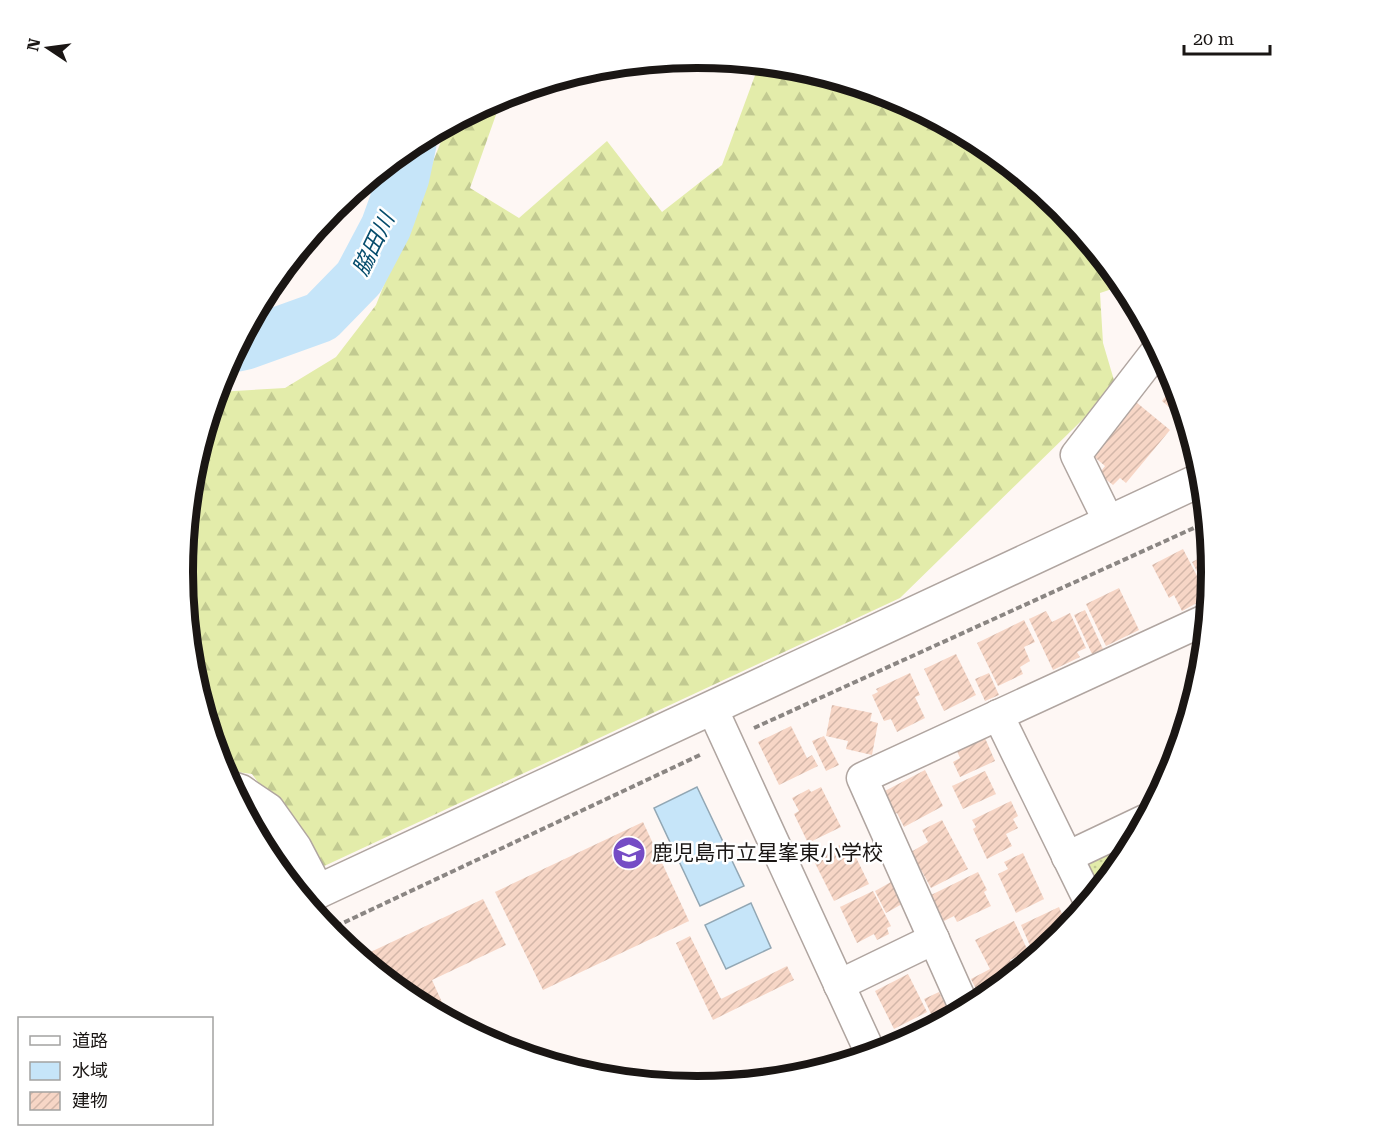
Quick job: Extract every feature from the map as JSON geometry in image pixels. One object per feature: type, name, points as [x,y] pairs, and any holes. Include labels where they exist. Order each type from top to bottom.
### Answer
[{"type":"street","points":[[1109,522],[1076,454],[1152,356]]},
{"type":"street","points":[[244,792],[269,809],[296,847],[311,895],[1193,483]]},
{"type":"street","points":[[961,1001],[862,778],[1198,623]]},
{"type":"street","points":[[712,708],[867,1046]]},
{"type":"street","points":[[998,715],[1085,893]]},
{"type":"street","points":[[1067,857],[1132,826]]},
{"type":"street","points":[[839,985],[934,939]]},
{"type":"path","points":[[338,925],[663,773],[759,725],[1199,526]]},
{"type":"green space","points":[[756,71],[795,77],[859,94],[920,119],[949,135],[1004,172],[1053,215],[1076,239],[1114,288],[1100,293],[1103,343],[1116,387],[900,598],[320,868],[252,774],[235,772],[210,702],[203,670],[194,604],[194,539],[197,506],[210,441],[226,391],[285,388],[336,357],[376,305],[443,136],[474,119],[498,109],[470,188],[519,218],[607,141],[662,212],[722,165]]},
{"type":"green space","points":[[262,826],[267,830],[284,859],[278,852]]},
{"type":"green space","points":[[1122,842],[1093,883],[1088,873],[1092,857]]},
{"type":"water","points":[[697,787],[744,886],[700,906],[654,808]]},
{"type":"water","points":[[751,903],[771,948],[726,969],[705,925]]},
{"type":"building","points":[[1168,393],[1175,412],[1162,401]]},
{"type":"building","points":[[1136,402],[1170,430],[1126,483],[1120,478],[1113,485],[1099,474],[1105,466],[1092,455]]},
{"type":"building","points":[[1175,414],[1179,423],[1172,418]]},
{"type":"building","points":[[1183,549],[1201,583],[1200,601],[1182,611],[1174,595],[1169,598],[1152,565]]},
{"type":"building","points":[[1201,558],[1201,579],[1192,562]]},
{"type":"building","points":[[1119,588],[1139,630],[1106,646],[1086,604]]},
{"type":"building","points":[[1085,610],[1103,649],[1092,654],[1074,615]]},
{"type":"building","points":[[1046,611],[1052,622],[1070,613],[1086,648],[1077,652],[1080,657],[1053,670],[1029,619]]},
{"type":"building","points":[[1024,620],[1035,642],[1024,647],[1030,661],[1020,667],[1023,674],[998,686],[977,643]]},
{"type":"building","points":[[956,654],[976,695],[944,711],[924,669]]},
{"type":"building","points":[[910,673],[920,695],[915,697],[925,718],[897,732],[891,719],[884,721],[872,695],[878,692],[876,689]]},
{"type":"building","points":[[989,673],[999,695],[985,701],[975,679]]},
{"type":"building","points":[[832,705],[872,713],[870,721],[878,723],[872,755],[846,749],[848,741],[826,736]]},
{"type":"building","points":[[791,726],[807,758],[812,755],[818,766],[779,785],[758,742]]},
{"type":"building","points":[[824,736],[839,765],[826,771],[812,741]]},
{"type":"building","points":[[985,738],[995,761],[960,777],[953,762],[960,758],[957,751]]},
{"type":"building","points":[[925,770],[943,806],[904,827],[897,813],[893,815],[881,793]]},
{"type":"building","points":[[985,771],[996,794],[963,809],[952,786]]},
{"type":"building","points":[[821,787],[841,827],[808,843],[794,814],[799,811],[792,798],[809,789],[811,792]]},
{"type":"building","points":[[1011,801],[1018,816],[1013,819],[1018,828],[1006,834],[1012,846],[987,859],[973,829],[976,827],[972,820]]},
{"type":"building","points":[[942,820],[968,869],[931,888],[911,852],[928,842],[922,830]]},
{"type":"building","points":[[643,822],[689,921],[543,990],[495,892]]},
{"type":"building","points":[[848,841],[869,884],[834,901],[813,859]]},
{"type":"building","points":[[1023,853],[1044,899],[1016,913],[998,874],[1008,869],[1004,862]]},
{"type":"building","points":[[978,872],[987,890],[984,892],[991,906],[957,922],[954,916],[944,921],[931,895]]},
{"type":"building","points":[[891,882],[902,904],[886,913],[875,891]]},
{"type":"building","points":[[873,891],[891,926],[887,928],[889,934],[877,940],[874,934],[857,943],[840,907]]},
{"type":"building","points":[[483,899],[506,945],[432,980],[444,1008],[417,991],[369,953]]},
{"type":"building","points":[[1059,907],[1064,917],[1031,948],[1021,925]]},
{"type":"building","points":[[1014,921],[1028,951],[1010,960],[1012,964],[977,991],[971,979],[990,969],[975,940]]},
{"type":"building","points":[[690,936],[721,999],[787,966],[794,980],[713,1020],[676,943]]},
{"type":"building","points":[[908,974],[927,1012],[894,1029],[875,991]]},
{"type":"building","points":[[939,992],[947,1009],[933,1017],[924,999]]},
{"type":"waterway","name":"脇田川","points":[[248,343],[321,317],[359,278],[386,227],[404,177],[408,159]]},
{"type":"place","name":"鹿児島市立星峯東小学校","points":[[629,853]]}]
